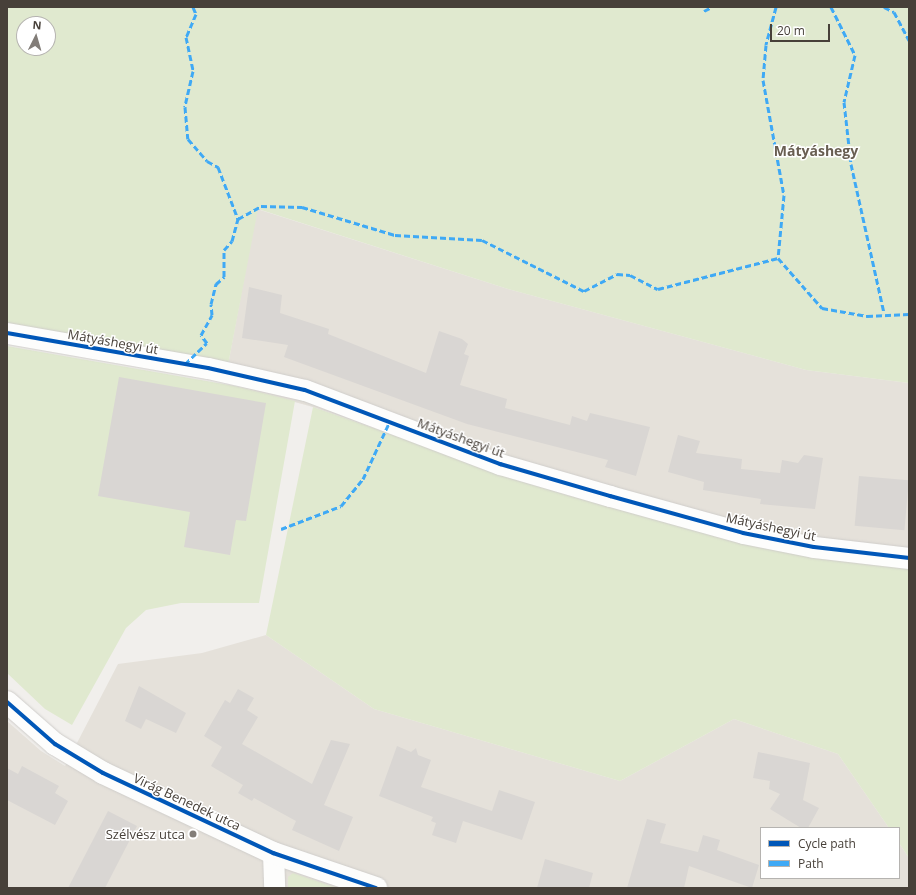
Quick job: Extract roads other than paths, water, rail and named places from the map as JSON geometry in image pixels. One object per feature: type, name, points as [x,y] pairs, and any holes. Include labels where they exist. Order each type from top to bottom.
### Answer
[{"type":"street","name":"Mátyáshegyi út","points":[[7,333],[229,372],[305,390],[500,464],[743,533],[814,546],[909,558]]},
{"type":"street","name":"Virág Benedek utca","points":[[7,702],[55,744],[103,773],[273,853],[376,888]]},
{"type":"street","points":[[273,853],[274,888]]},
{"type":"place","name":"Szélvész utca","points":[[193,834]]},
{"type":"district","name":"Mátyáshegy","points":[[816,151]]}]
